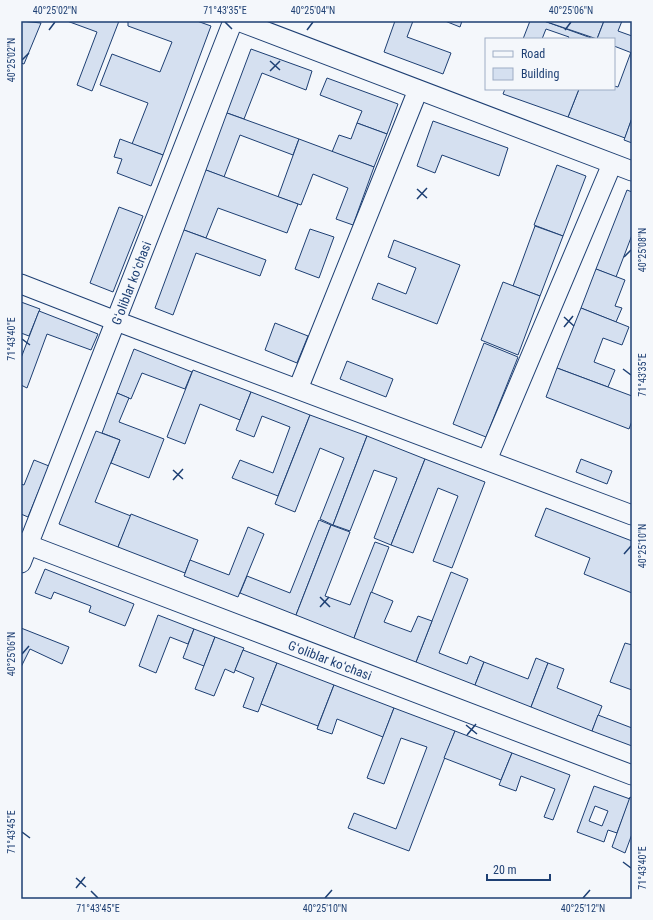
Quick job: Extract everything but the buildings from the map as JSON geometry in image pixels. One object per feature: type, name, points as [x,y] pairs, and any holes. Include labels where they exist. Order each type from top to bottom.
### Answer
[{"type":"street","name":"Gʻoliblar koʻchasi","points":[[21,563],[25,544],[116,321],[233,21]]},
{"type":"street","points":[[238,21],[632,171]]},
{"type":"street","points":[[298,389],[418,90]]},
{"type":"street","points":[[487,460],[612,164]]},
{"type":"street","points":[[21,284],[632,515]]},
{"type":"street","name":"Gʻoliblar koʻchasi","points":[[25,544],[632,775]]}]
